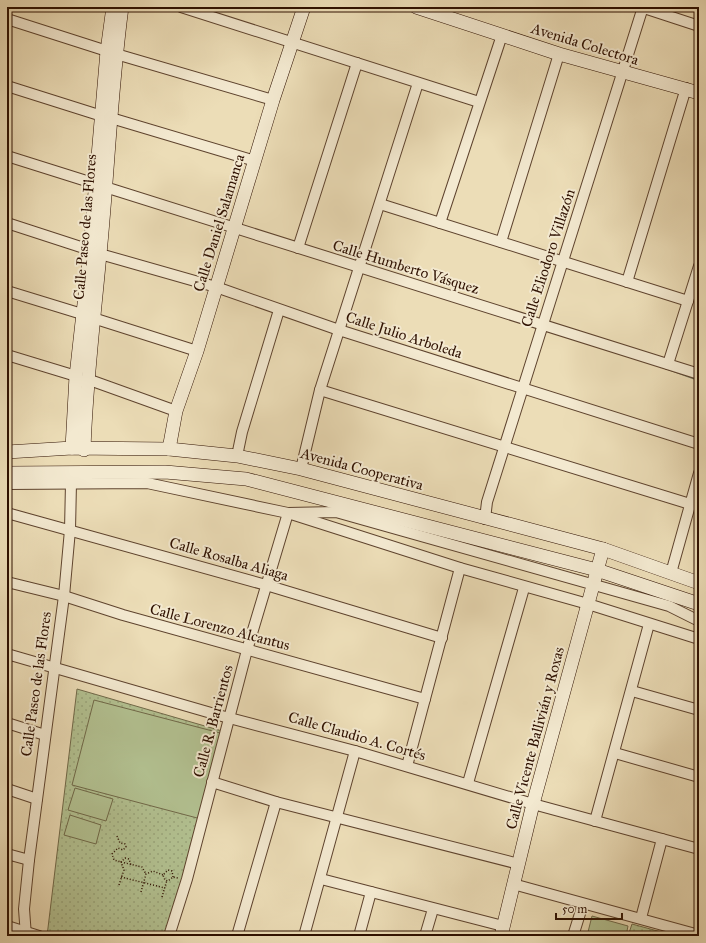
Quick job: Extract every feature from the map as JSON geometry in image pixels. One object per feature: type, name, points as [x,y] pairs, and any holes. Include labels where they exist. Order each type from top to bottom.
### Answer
[{"type":"street","name":"Calle Paseo de las Flores","points":[[78,449],[82,377],[107,117],[113,7]]},
{"type":"street","name":"Calle Paseo de las Flores","points":[[111,52],[122,7]]},
{"type":"street","points":[[181,7],[479,102]]},
{"type":"street","name":"Calle Daniel Salamanca","points":[[169,449],[176,411],[197,351],[234,227],[256,161],[273,100],[304,7]]},
{"type":"street","name":"Avenida Colectora","points":[[416,7],[441,11],[502,35],[559,54],[622,73],[686,88],[699,93]]},
{"type":"street","points":[[642,7],[699,26]]},
{"type":"street","name":"Calle Eliodoro Villazón","points":[[485,519],[487,502],[524,388],[542,325],[642,7]]},
{"type":"street","points":[[7,19],[111,52],[273,100]]},
{"type":"street","points":[[440,223],[502,35]]},
{"type":"street","points":[[501,242],[559,54]]},
{"type":"street","points":[[298,248],[357,63]]},
{"type":"street","points":[[301,469],[320,390],[418,83]]},
{"type":"street","points":[[7,86],[256,161]]},
{"type":"street","points":[[627,282],[686,88]]},
{"type":"street","name":"Calle Humberto Vásquez","points":[[7,156],[699,374]]},
{"type":"street","points":[[380,204],[688,301]]},
{"type":"street","name":"Calle Julio Arboleda","points":[[7,223],[95,252],[216,287],[339,330],[699,444]]},
{"type":"street","points":[[668,364],[699,266]]},
{"type":"street","points":[[7,291],[197,351]]},
{"type":"street","points":[[237,456],[242,432],[279,310]]},
{"type":"street","points":[[7,354],[82,377],[176,411]]},
{"type":"street","points":[[320,390],[690,504]]},
{"type":"street","name":"Avenida Cooperativa","points":[[7,452],[78,449],[169,449],[237,456],[301,469],[485,519],[603,549],[699,583]]},
{"type":"street","points":[[7,473],[165,472],[246,479],[597,570],[699,604]]},
{"type":"street","points":[[672,573],[699,473]]},
{"type":"street","name":"Calle Paseo de las Flores","points":[[26,934],[24,909],[29,860],[64,596],[70,530],[71,483]]},
{"type":"street","points":[[7,484],[147,483],[288,513],[524,588],[588,604],[699,639]]},
{"type":"street","points":[[288,513],[336,512],[669,606],[699,621]]},
{"type":"street","name":"Calle R. Barrientos","points":[[169,936],[187,880],[247,650],[288,513]]},
{"type":"street","name":"Calle Rosalba Aliaga","points":[[7,514],[70,530],[266,585],[442,638]]},
{"type":"street","name":"Calle Vicente Ballivián y Roxas","points":[[502,931],[533,804],[603,549]]},
{"type":"street","points":[[407,766],[460,568]]},
{"type":"street","name":"Calle Lorenzo Alcantus","points":[[7,582],[64,596],[123,615],[425,699]]},
{"type":"street","points":[[468,783],[524,588]]},
{"type":"street","points":[[595,821],[632,691],[649,624]]},
{"type":"street","name":"Calle Claudio A. Cortés","points":[[7,654],[212,713],[468,783],[533,804],[699,849]]},
{"type":"street","points":[[632,691],[699,710]]},
{"type":"street","points":[[7,723],[45,735]]},
{"type":"street","points":[[304,936],[321,879],[355,751]]},
{"type":"street","points":[[615,753],[699,777]]},
{"type":"street","points":[[212,782],[276,802],[519,864]]},
{"type":"street","points":[[7,790],[37,799]]},
{"type":"street","points":[[237,936],[276,802]]},
{"type":"street","points":[[641,918],[662,839]]},
{"type":"street","points":[[7,854],[29,860]]},
{"type":"street","points":[[321,879],[433,909],[502,931]]},
{"type":"street","points":[[513,884],[582,904],[641,918],[697,935]]},
{"type":"street","points":[[359,936],[371,892]]},
{"type":"street","points":[[573,936],[582,904]]},
{"type":"street","points":[[425,936],[433,909]]},
{"type":"street","points":[[7,926],[26,934],[39,936]]},
{"type":"path","points":[[117,836],[120,843],[125,844],[126,847],[123,850],[118,848],[112,854],[114,860],[142,867],[146,874]]},
{"type":"path","points":[[121,862],[125,858],[129,859],[131,865]]},
{"type":"path","points":[[116,861],[121,862]]},
{"type":"path","points":[[119,885],[124,870],[121,862]]},
{"type":"path","points":[[163,875],[168,870],[172,871],[174,877],[166,880]]},
{"type":"path","points":[[141,892],[146,874],[152,871],[163,875],[166,880],[162,897]]},
{"type":"path","points":[[122,876],[165,888]]},
{"type":"green space","points":[[77,689],[229,733],[172,936],[47,936]]},
{"type":"green space","points":[[94,700],[224,734],[201,819],[72,785]]},
{"type":"green space","points":[[75,788],[113,799],[106,821],[68,810]]},
{"type":"green space","points":[[70,815],[101,825],[96,844],[64,835]]},
{"type":"green space","points":[[592,916],[628,926],[626,936],[587,936]]},
{"type":"green space","points":[[632,924],[665,933],[664,936],[628,936]]},
{"type":"waterway","points":[[655,364],[699,380]]}]
